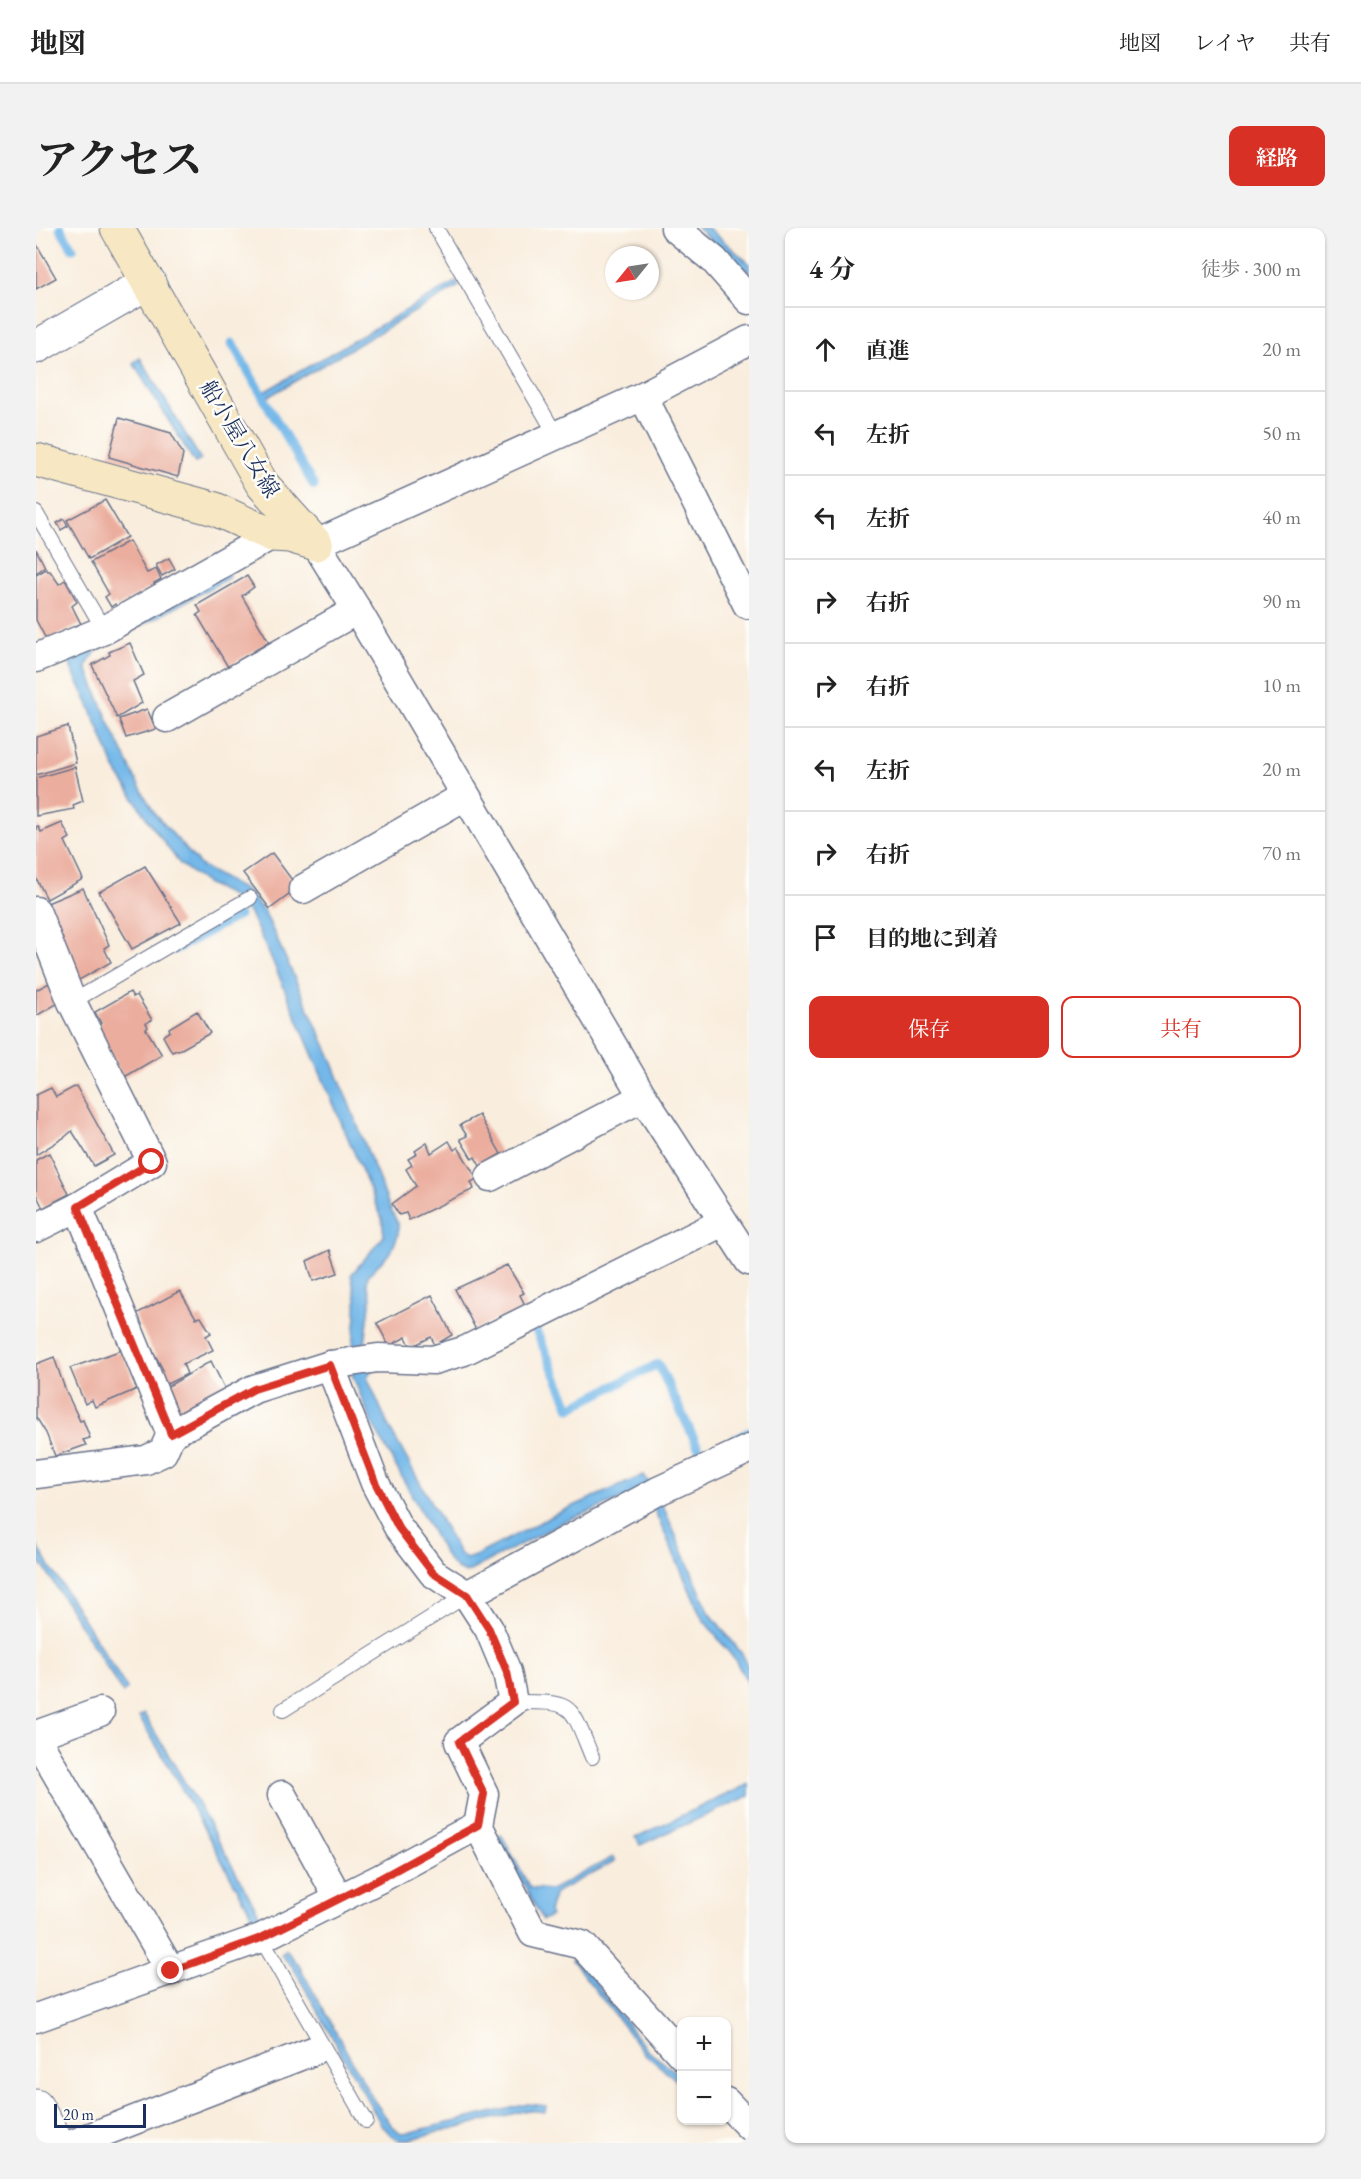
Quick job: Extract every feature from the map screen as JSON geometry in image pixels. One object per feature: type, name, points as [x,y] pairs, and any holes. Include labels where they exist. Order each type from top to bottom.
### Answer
[{"type":"main road","name":"船小屋八女線","points":[[117,228],[262,484],[316,544]]},
{"type":"main road","name":"船小屋八女線","points":[[36,460],[215,509],[272,535],[289,536],[316,544]]},
{"type":"street","points":[[675,228],[714,260],[749,300]]},
{"type":"street","points":[[36,347],[149,282]]},
{"type":"street","points":[[749,340],[643,396],[316,544],[643,1097],[749,1261]]},
{"type":"street","points":[[643,396],[747,604]]},
{"type":"street","points":[[36,658],[104,630],[272,535]]},
{"type":"street","points":[[167,718],[357,610]]},
{"type":"street","points":[[303,889],[465,796]]},
{"type":"street","points":[[36,911],[72,1002],[152,1162],[78,1207],[36,1228]]},
{"type":"street","points":[[490,1177],[643,1097]]},
{"type":"street","points":[[78,1207],[171,1434]]},
{"type":"street","points":[[36,1474],[146,1460],[163,1452],[171,1434],[254,1389],[348,1362],[378,1358],[433,1360],[464,1351],[723,1222]]},
{"type":"street","points":[[348,1362],[375,1482],[398,1527],[433,1573],[467,1595],[489,1629],[507,1672],[513,1702],[459,1742],[484,1794],[478,1825],[533,1933],[582,1945],[677,2051]]},
{"type":"street","points":[[467,1595],[649,1497],[749,1449]]},
{"type":"street","points":[[100,1712],[36,1737],[171,1971]]},
{"type":"street","points":[[282,1795],[339,1899]]},
{"type":"street","points":[[36,2018],[261,1938],[478,1825]]},
{"type":"street","points":[[51,2131],[312,2051]]},
{"type":"street","points":[[731,2108],[749,2126]]},
{"type":"lane","points":[[436,228],[556,435]]},
{"type":"lane","points":[[36,513],[104,630]]},
{"type":"lane","points":[[72,1002],[250,898]]},
{"type":"lane","points":[[283,1710],[467,1595]]},
{"type":"lane","points":[[513,1702],[549,1702],[566,1705],[575,1714],[592,1757]]},
{"type":"lane","points":[[261,1938],[366,2121]]},
{"type":"water","points":[[697,228],[708,228],[749,263],[749,272]]},
{"type":"water","points":[[457,281],[459,286],[266,398],[262,393]]},
{"type":"water","points":[[140,358],[201,460],[195,463],[133,363]]},
{"type":"water","points":[[226,570],[230,577],[96,651],[86,666],[108,720],[155,814],[201,866],[248,892],[265,913],[331,1058],[398,1224],[398,1235],[391,1252],[368,1275],[367,1284],[371,1297],[362,1367],[372,1369],[367,1377],[389,1427],[459,1553],[466,1559],[560,1512],[644,1475],[663,1506],[709,1612],[742,1654],[749,1667],[749,1685],[735,1660],[702,1618],[654,1509],[632,1495],[563,1522],[466,1573],[457,1569],[447,1559],[372,1423],[353,1377],[356,1296],[351,1275],[384,1236],[382,1218],[273,962],[250,914],[232,896],[206,883],[180,864],[149,822],[115,769],[68,656]]},
{"type":"water","points":[[36,1544],[127,1689],[123,1693],[36,1555]]},
{"type":"water","points":[[144,1714],[199,1806],[268,1930],[262,1933],[139,1717]]},
{"type":"water","points":[[749,1784],[749,1796],[640,1845],[636,1837]]},
{"type":"water","points":[[501,1834],[530,1888],[551,1890],[613,1857],[615,1861],[555,1893],[549,1911],[551,1916],[543,1920],[496,1836]]},
{"type":"water","points":[[286,1950],[298,1964],[373,2099],[392,2126],[401,2133],[528,2104],[546,2106],[545,2112],[528,2110],[398,2140],[381,2124],[293,1967],[281,1955]]},
{"type":"water","points":[[575,1956],[647,2050],[677,2073],[677,2081],[645,2054],[572,1960]]},
{"type":"building","points":[[36,243],[56,278],[36,289]]},
{"type":"building","points":[[119,418],[171,433],[183,454],[178,477],[109,457]]},
{"type":"building","points":[[105,500],[127,537],[89,559],[67,520]]},
{"type":"building","points":[[64,519],[68,526],[61,530],[57,523]]},
{"type":"building","points":[[129,541],[147,573],[156,569],[161,579],[154,583],[155,585],[117,607],[115,604],[111,607],[105,597],[109,594],[91,562]]},
{"type":"building","points":[[36,549],[45,567],[36,573]]},
{"type":"building","points":[[169,558],[175,569],[162,576],[156,565]]},
{"type":"building","points":[[46,569],[59,584],[65,580],[77,602],[72,606],[81,624],[47,641],[36,620],[36,575]]},
{"type":"building","points":[[247,576],[254,587],[242,596],[269,642],[228,667],[197,615],[201,612],[197,605]]},
{"type":"building","points":[[130,643],[144,675],[133,681],[142,703],[117,718],[92,665],[110,655],[109,652]]},
{"type":"building","points":[[147,709],[156,729],[126,738],[119,719]]},
{"type":"building","points":[[68,726],[76,763],[36,775],[36,736]]},
{"type":"building","points":[[75,767],[83,801],[73,805],[74,809],[36,816],[36,778]]},
{"type":"building","points":[[62,823],[70,838],[65,841],[83,879],[47,899],[36,878],[36,827],[38,826],[41,832]]},
{"type":"building","points":[[272,853],[298,888],[270,909],[243,873]]},
{"type":"building","points":[[145,866],[181,923],[132,949],[99,892]]},
{"type":"building","points":[[83,888],[109,945],[104,948],[111,962],[74,983],[45,904]]},
{"type":"building","points":[[53,981],[62,1001],[36,1016],[36,990]]},
{"type":"building","points":[[130,992],[133,997],[137,995],[152,1020],[146,1023],[148,1027],[146,1029],[162,1055],[123,1078],[95,1027],[101,1023],[95,1012]]},
{"type":"building","points":[[197,1011],[210,1033],[172,1052],[163,1036],[170,1031],[169,1028]]},
{"type":"building","points":[[76,1086],[114,1155],[94,1166],[72,1131],[36,1155],[36,1095],[51,1088],[56,1097]]},
{"type":"building","points":[[479,1115],[501,1154],[480,1166],[475,1157],[472,1159],[460,1139],[467,1136],[460,1125]]},
{"type":"building","points":[[449,1141],[454,1150],[458,1147],[477,1179],[471,1182],[474,1189],[409,1220],[406,1213],[399,1215],[392,1204],[416,1186],[406,1169],[412,1165],[408,1159],[417,1154],[415,1151],[427,1143],[431,1153]]},
{"type":"building","points":[[49,1153],[69,1194],[43,1208],[36,1194],[36,1160]]},
{"type":"building","points":[[330,1250],[338,1273],[313,1281],[307,1261]]},
{"type":"building","points":[[507,1265],[524,1293],[520,1295],[527,1309],[500,1321],[498,1318],[476,1330],[455,1289]]},
{"type":"building","points":[[180,1291],[196,1318],[201,1317],[211,1333],[206,1336],[213,1350],[183,1364],[187,1374],[167,1384],[159,1372],[163,1370],[134,1315]]},
{"type":"building","points":[[432,1295],[452,1335],[435,1345],[431,1337],[411,1347],[406,1337],[389,1346],[377,1323]]},
{"type":"building","points":[[122,1350],[137,1389],[95,1407],[92,1400],[85,1404],[70,1368]]},
{"type":"building","points":[[54,1357],[65,1389],[80,1421],[83,1420],[90,1438],[83,1440],[86,1445],[55,1456],[46,1433],[36,1417],[36,1364]]},
{"type":"building","points":[[211,1361],[225,1389],[173,1416],[165,1388]]},
{"type":"waterway","points":[[60,228],[73,249]]},
{"type":"waterway","points":[[232,343],[314,486]]},
{"type":"waterway","points":[[174,950],[239,915]]},
{"type":"waterway","points":[[529,1328],[534,1326],[570,1408],[658,1364],[700,1451],[704,1454],[749,1432]]},
{"type":"route","points":[[152,1162],[78,1207],[171,1434],[254,1389],[330,1365],[375,1482],[398,1527],[433,1573],[467,1595],[489,1629],[507,1672],[513,1702],[459,1742],[484,1794],[478,1825],[381,1878],[261,1938],[171,1971]]}]
